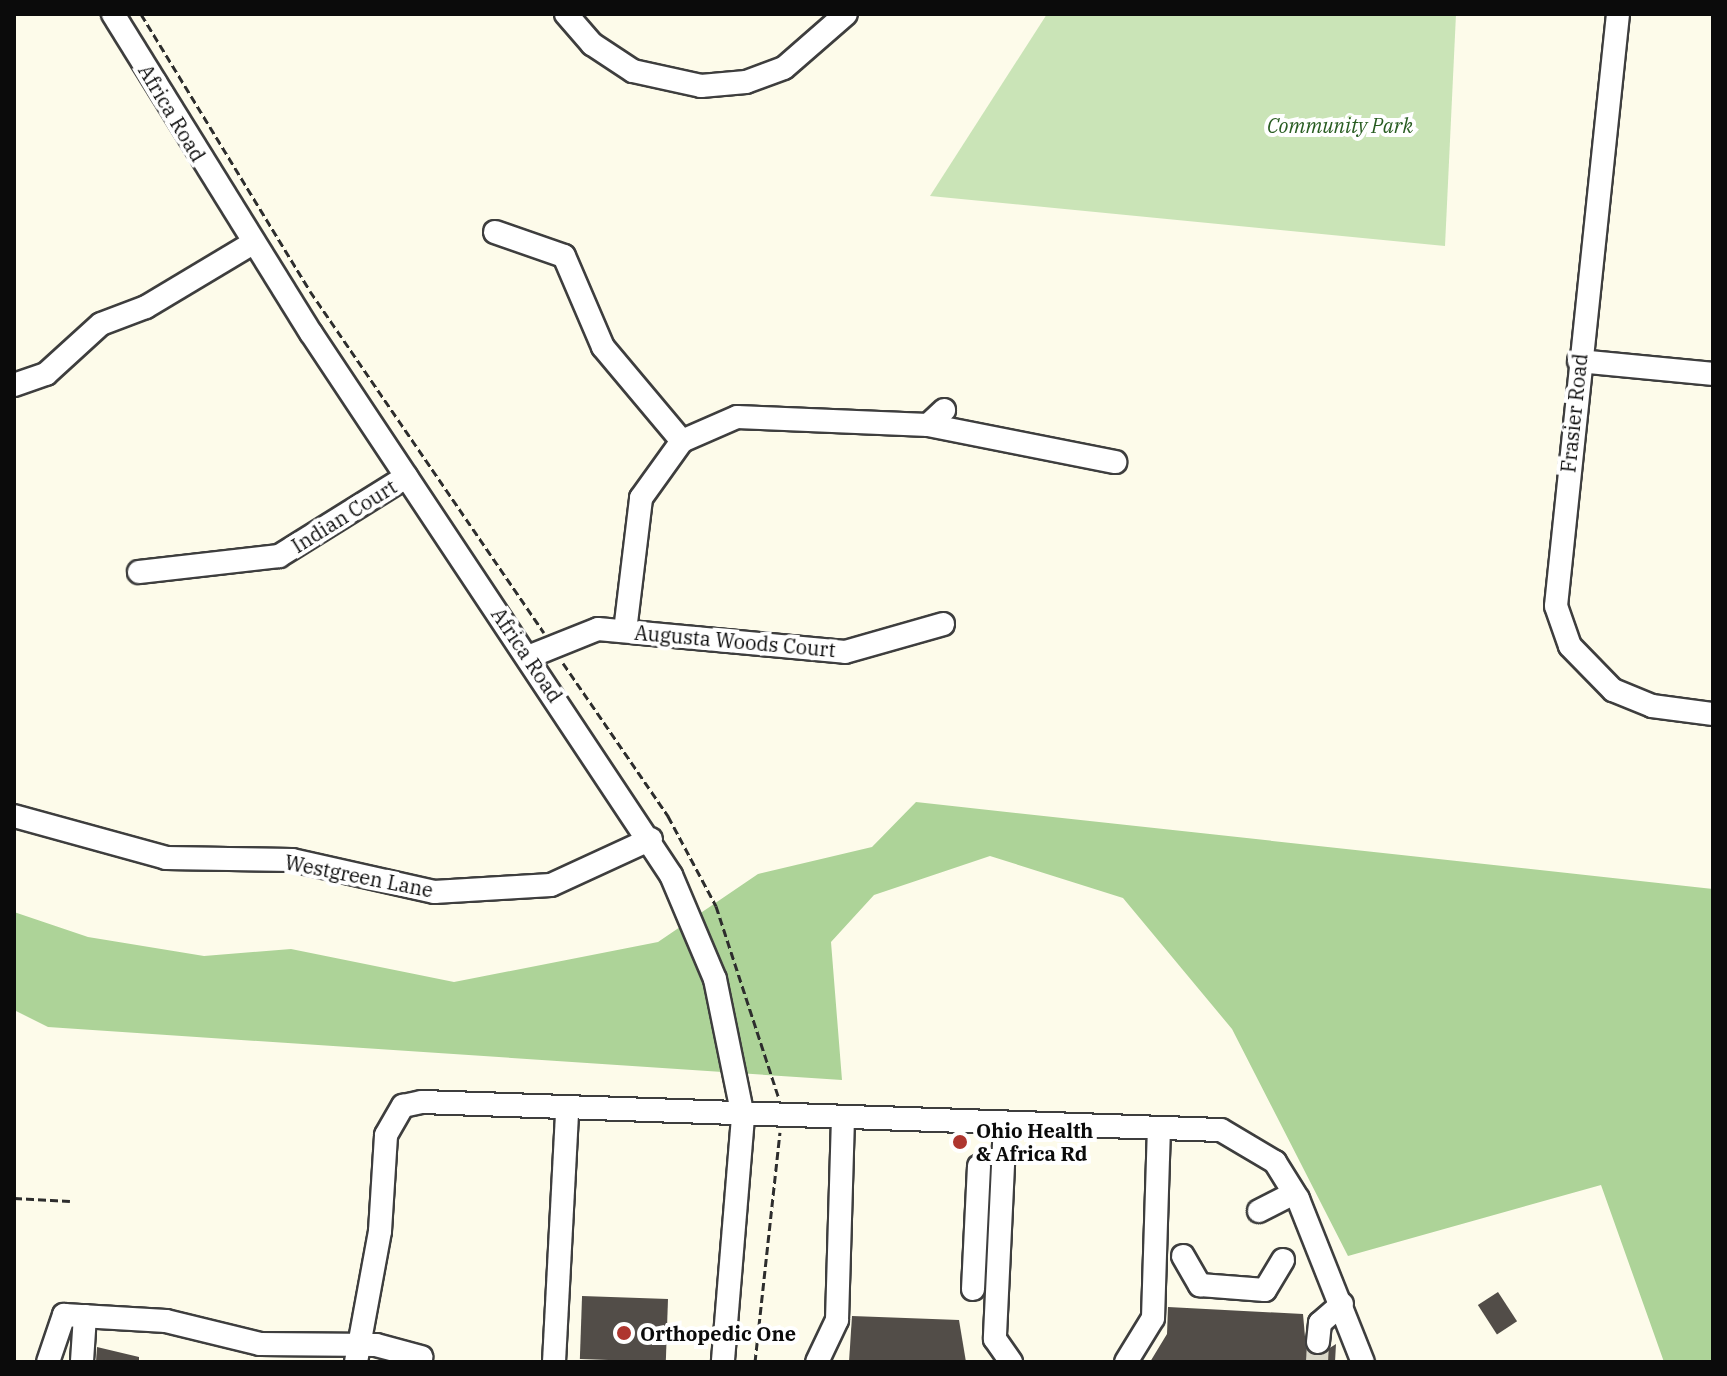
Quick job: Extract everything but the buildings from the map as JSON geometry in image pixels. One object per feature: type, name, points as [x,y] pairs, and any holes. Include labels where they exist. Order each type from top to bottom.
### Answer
[{"type":"street","name":"Africa Road","points":[[113,14],[253,243],[406,477],[651,839],[715,979],[743,1117],[723,1362]]},
{"type":"street","points":[[566,14],[592,44],[633,71],[701,86],[784,68],[846,14]]},
{"type":"street","name":"Frasier Road","points":[[1618,14],[1556,586],[1562,627],[1582,664],[1613,690],[1652,706],[1713,714]]},
{"type":"street","points":[[495,232],[564,256],[603,347],[682,441]]},
{"type":"street","points":[[14,385],[46,374],[101,324],[146,307],[253,243]]},
{"type":"street","points":[[1579,361],[1713,374]]},
{"type":"street","points":[[625,631],[641,498],[682,441],[716,422],[758,416],[936,417],[1115,462]]},
{"type":"street","name":"Indian Court","points":[[139,572],[279,556],[406,477]]},
{"type":"street","name":"Augusta Woods Court","points":[[528,657],[582,631],[625,631],[845,652],[943,624]]},
{"type":"street","name":"Westgreen Lane","points":[[14,816],[166,858],[292,860],[434,892],[551,885],[651,839]]},
{"type":"street","points":[[357,1353],[391,1118],[422,1102],[743,1117],[843,1117],[1221,1130],[1248,1140],[1275,1162],[1294,1193],[1342,1304],[1363,1362]]},
{"type":"street","points":[[554,1362],[567,1110]]},
{"type":"street","points":[[817,1362],[837,1320],[843,1117]]},
{"type":"street","points":[[1005,1123],[995,1339],[1011,1362]]},
{"type":"street","points":[[1126,1362],[1148,1334],[1153,1295],[1159,1128]]},
{"type":"street","points":[[973,1289],[979,1166]]},
{"type":"street","points":[[1259,1211],[1294,1193]]},
{"type":"street","points":[[975,1247],[999,1248]]},
{"type":"street","points":[[1183,1256],[1200,1285],[1265,1290],[1283,1260]]},
{"type":"street","points":[[1318,1342],[1320,1323],[1342,1304]]},
{"type":"street","points":[[48,1362],[64,1315],[166,1321],[260,1344],[421,1357]]},
{"type":"street","points":[[82,1361],[85,1316]]},
{"type":"path","points":[[141,14],[310,291]]},
{"type":"path","points":[[755,1362],[781,1139]]},
{"type":"path","points":[[14,1198],[70,1201]]},
{"type":"green space","name":"Community Park","points":[[1047,14],[1456,14],[1445,246],[930,196]]},
{"type":"green space","points":[[916,802],[1713,889],[1713,1362],[1664,1362],[1601,1185],[1348,1256],[1232,1029],[1123,898],[990,856],[874,895],[831,942],[842,1080],[48,1027],[14,1010],[14,912],[88,937],[204,956],[291,949],[454,982],[658,942],[758,874],[872,847]]},
{"type":"tunnel","points":[[1317,1362],[1318,1342]]},
{"type":"place","name":"Ohio Health & Africa Rd","points":[[960,1142]]},
{"type":"place","name":"Orthopedic One","points":[[624,1333]]}]
